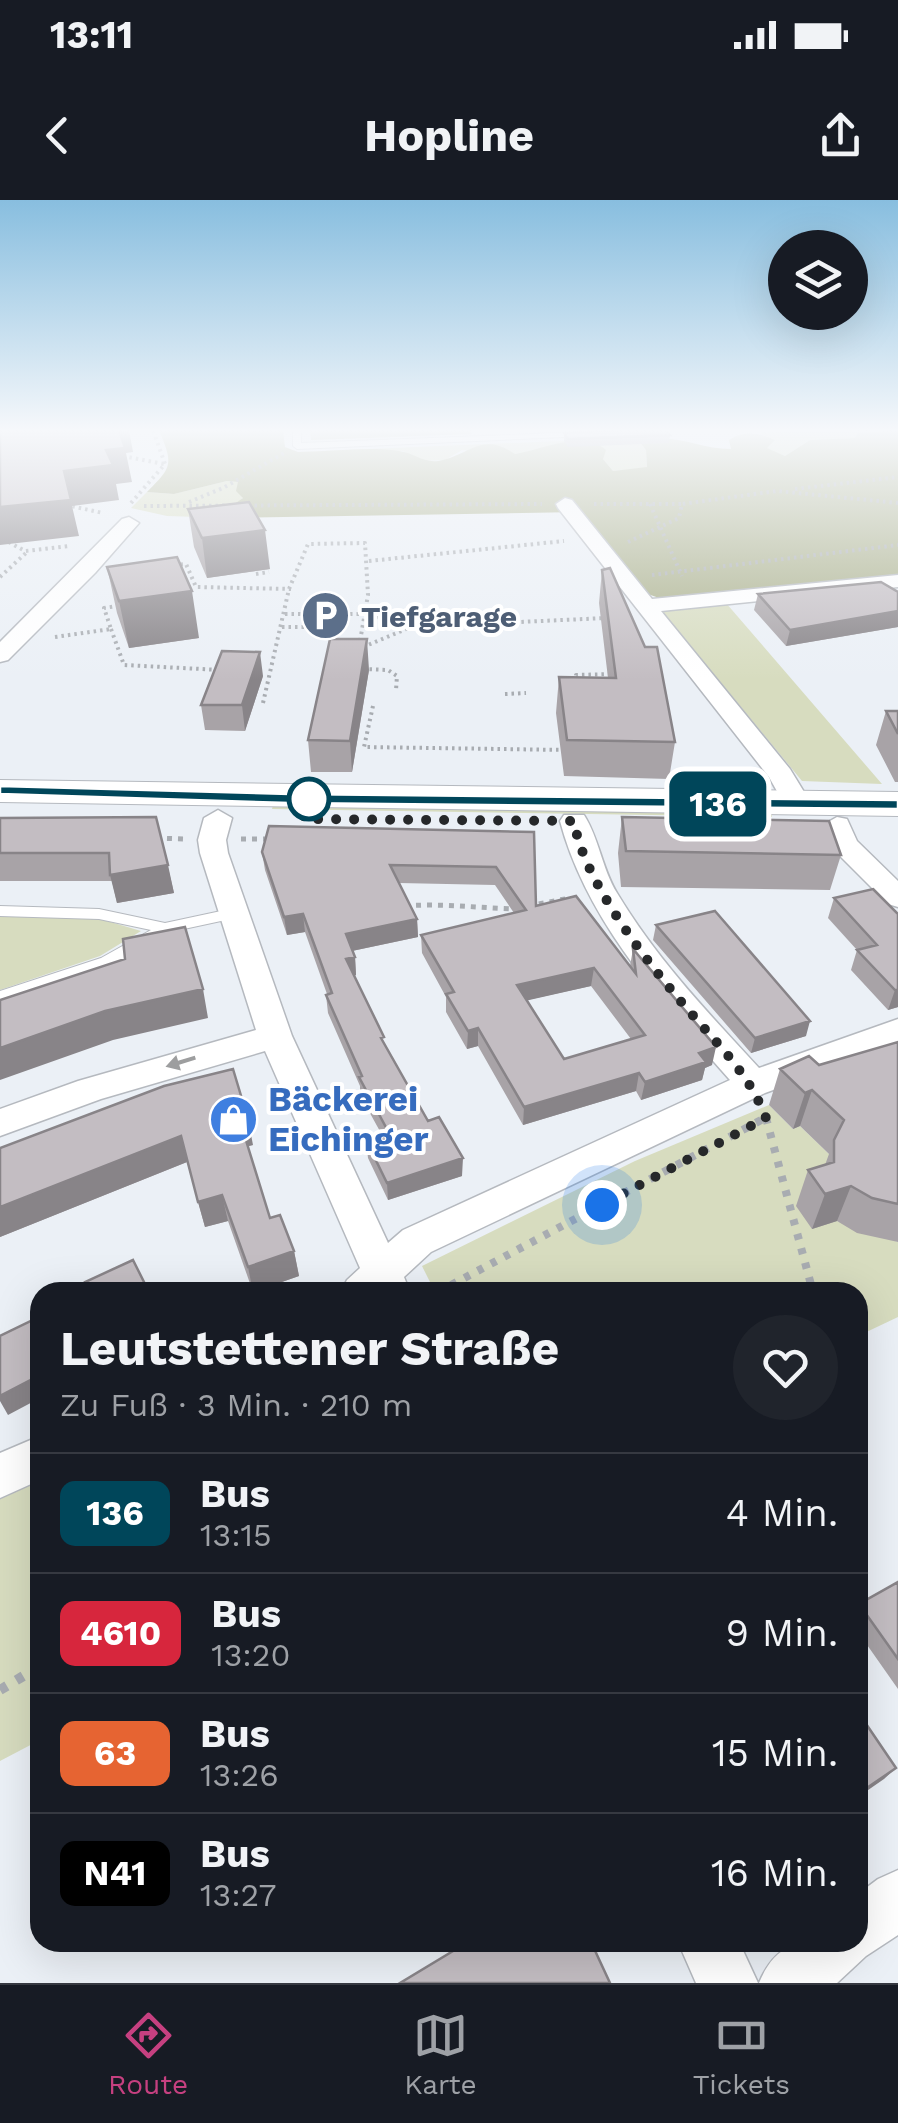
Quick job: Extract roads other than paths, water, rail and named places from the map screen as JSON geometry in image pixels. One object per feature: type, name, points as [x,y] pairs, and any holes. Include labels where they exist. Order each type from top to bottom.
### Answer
[{"type":"main road","points":[[0,791],[898,804]]},
{"type":"main road","points":[[0,814],[215,828],[574,821],[898,824]]},
{"type":"street","points":[[572,513],[782,775],[798,805]]},
{"type":"street","points":[[0,655],[88,570],[129,522]]},
{"type":"street","points":[[647,610],[898,581]]},
{"type":"street","points":[[574,821],[580,853],[600,891],[680,1001],[760,1101]]},
{"type":"street","points":[[837,825],[844,844],[898,898]]},
{"type":"street","points":[[215,828],[234,913],[275,1036],[376,1282]]},
{"type":"street","points":[[381,1282],[417,1241],[760,1101],[898,1031]]},
{"type":"street","points":[[0,1123],[90,1090],[275,1036]]},
{"type":"street","points":[[0,1476],[30,1462]]},
{"type":"street","points":[[868,1922],[898,1899]]},
{"type":"street","points":[[712,1952],[728,1983]]},
{"type":"street","points":[[789,1983],[829,1952]]},
{"type":"lane","points":[[0,912],[99,914],[166,928]]},
{"type":"lane","points":[[0,997],[107,962],[166,928],[234,913]]},
{"type":"place","name":"Tiefgarage","points":[[326,616]]},
{"type":"place","name":"Bäckerei Eichinger","points":[[233,1119]]}]
